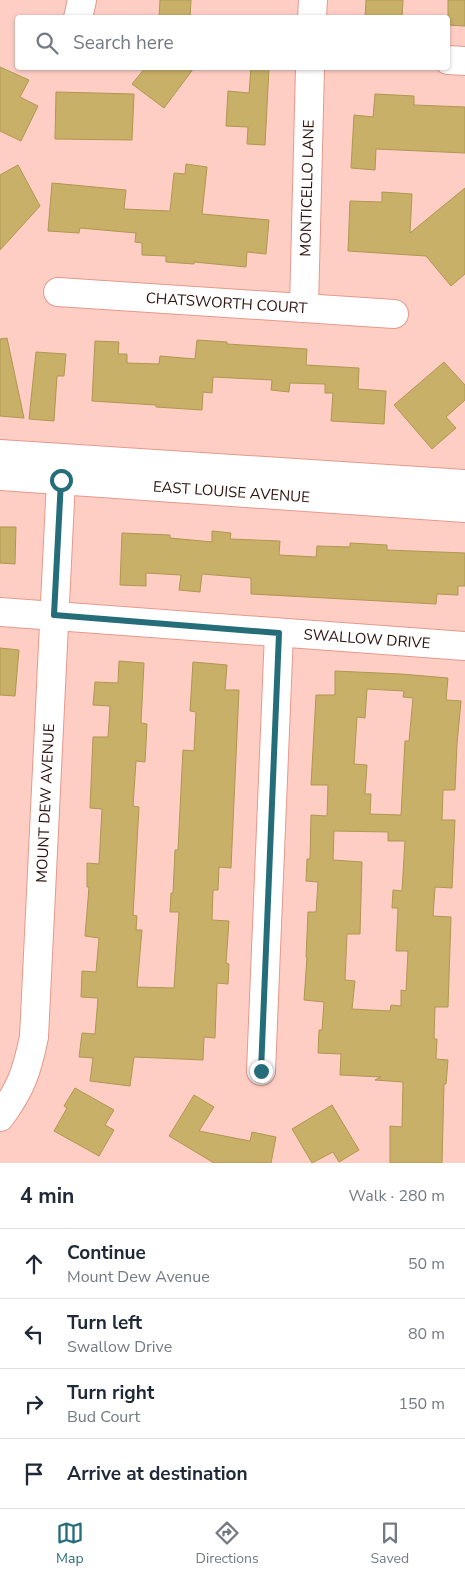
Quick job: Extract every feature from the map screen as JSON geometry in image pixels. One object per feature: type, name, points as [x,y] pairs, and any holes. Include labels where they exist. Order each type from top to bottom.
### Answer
[{"type":"street","points":[[79,15],[82,0]]},
{"type":"street","points":[[312,15],[313,0]]},
{"type":"street","points":[[450,60],[465,61]]},
{"type":"street","name":"MONTICELLO LANE","points":[[304,308],[310,70]]},
{"type":"street","name":"CHATSWORTH COURT","points":[[58,292],[394,314]]},
{"type":"street","name":"EAST LOUISE AVENUE","points":[[0,454],[465,484]]},
{"type":"street","name":"EAST LOUISE AVENUE","points":[[0,476],[465,508]]},
{"type":"street","name":"MOUNT DEW AVENUE","points":[[0,1118],[16,1096],[28,1067],[34,1037],[61,480]]},
{"type":"street","name":"SWALLOW DRIVE","points":[[0,612],[465,646]]},
{"type":"street","points":[[261,1071],[279,633]]},
{"type":"building","points":[[160,0],[191,0],[190,15],[159,15]]},
{"type":"building","points":[[366,0],[403,0],[402,15],[365,15]]},
{"type":"building","points":[[448,0],[465,0],[465,26],[450,25],[450,15],[448,15]]},
{"type":"building","points":[[0,67],[29,80],[20,97],[38,106],[21,141],[0,131]]},
{"type":"building","points":[[143,70],[192,70],[164,108],[132,84]]},
{"type":"building","points":[[251,70],[269,70],[265,145],[247,144],[248,127],[226,126],[228,91],[249,93]]},
{"type":"building","points":[[56,92],[134,94],[132,140],[55,139]]},
{"type":"building","points":[[375,94],[414,96],[414,105],[465,107],[465,153],[376,149],[375,170],[351,168],[354,115],[373,117]]},
{"type":"building","points":[[186,164],[207,167],[202,214],[269,220],[266,254],[247,252],[246,267],[194,262],[194,264],[166,262],[166,256],[142,255],[142,243],[135,242],[136,233],[80,228],[79,233],[48,231],[52,183],[126,190],[124,209],[170,211],[174,173],[185,174]]},
{"type":"building","points":[[18,165],[40,206],[0,250],[0,175]]},
{"type":"building","points":[[465,188],[465,274],[451,286],[426,256],[348,251],[350,201],[382,202],[382,192],[412,194],[410,233]]},
{"type":"building","points":[[7,338],[24,418],[0,416],[0,339]]},
{"type":"building","points":[[197,340],[227,342],[227,344],[307,349],[306,365],[359,368],[358,389],[386,391],[384,424],[331,421],[333,393],[325,393],[325,384],[290,383],[289,392],[271,390],[272,380],[213,377],[212,393],[203,392],[202,410],[92,401],[95,341],[119,342],[118,354],[127,354],[127,363],[159,364],[160,356],[195,359]]},
{"type":"building","points":[[36,352],[66,354],[64,376],[57,376],[54,421],[29,419]]},
{"type":"building","points":[[444,362],[465,385],[465,400],[446,417],[456,428],[432,449],[394,405]]},
{"type":"building","points":[[0,527],[16,527],[15,564],[0,563]]},
{"type":"building","points":[[212,531],[231,533],[230,539],[280,541],[279,555],[316,557],[317,546],[350,547],[350,543],[387,545],[387,550],[465,553],[465,586],[458,586],[458,595],[437,594],[436,604],[251,594],[251,578],[202,574],[200,592],[179,590],[181,575],[146,573],[146,586],[120,585],[122,533],[170,535],[170,538],[212,542]]},
{"type":"building","points":[[0,648],[19,650],[15,696],[0,695]]},
{"type":"building","points":[[119,661],[144,663],[141,723],[147,724],[145,762],[136,761],[133,806],[139,807],[133,915],[137,916],[136,930],[142,930],[137,987],[174,988],[179,912],[170,912],[171,893],[173,893],[175,850],[178,850],[183,750],[194,751],[196,712],[190,711],[193,662],[227,665],[225,690],[239,690],[231,868],[219,867],[218,890],[213,890],[212,920],[229,921],[226,963],[229,964],[228,984],[217,983],[215,1038],[204,1037],[203,1060],[134,1057],[130,1086],[90,1081],[93,1058],[79,1057],[82,1033],[95,1034],[98,998],[81,997],[82,971],[96,972],[99,938],[85,936],[89,887],[87,887],[87,863],[99,864],[102,809],[90,808],[93,737],[108,737],[110,706],[93,705],[95,682],[118,683]]},
{"type":"building","points":[[335,671],[401,674],[448,678],[446,700],[461,701],[455,790],[443,790],[442,820],[455,820],[452,888],[435,887],[433,916],[451,917],[448,1007],[435,1007],[434,1039],[437,1039],[436,1059],[448,1060],[446,1084],[444,1084],[442,1163],[390,1163],[390,1126],[402,1127],[403,1082],[375,1080],[381,1077],[340,1075],[341,1054],[318,1053],[319,1030],[322,1030],[324,1002],[304,1000],[308,912],[316,912],[318,882],[306,881],[307,859],[310,859],[311,815],[327,816],[328,785],[311,785],[316,695],[335,695]],"holes":[[[367,689],[404,691],[403,697],[413,698],[409,741],[405,741],[401,815],[370,814],[371,794],[365,794],[367,765],[354,764],[357,717],[365,718]],[[334,831],[388,832],[388,841],[405,841],[402,891],[393,890],[392,908],[398,908],[396,951],[408,951],[406,991],[401,990],[401,1006],[391,1005],[390,1011],[352,1009],[355,981],[345,980],[347,934],[360,934],[362,862],[333,860]]]},
{"type":"building","points":[[75,1088],[114,1110],[105,1125],[114,1130],[99,1156],[54,1131],[67,1108],[64,1106]]},
{"type":"building","points":[[194,1095],[214,1107],[199,1131],[250,1141],[252,1132],[276,1137],[271,1163],[214,1163],[169,1136]]},
{"type":"building","points":[[332,1105],[359,1150],[339,1162],[333,1152],[312,1163],[292,1129]]},
{"type":"route","points":[[61,480],[54,615],[279,633],[261,1071]]}]
